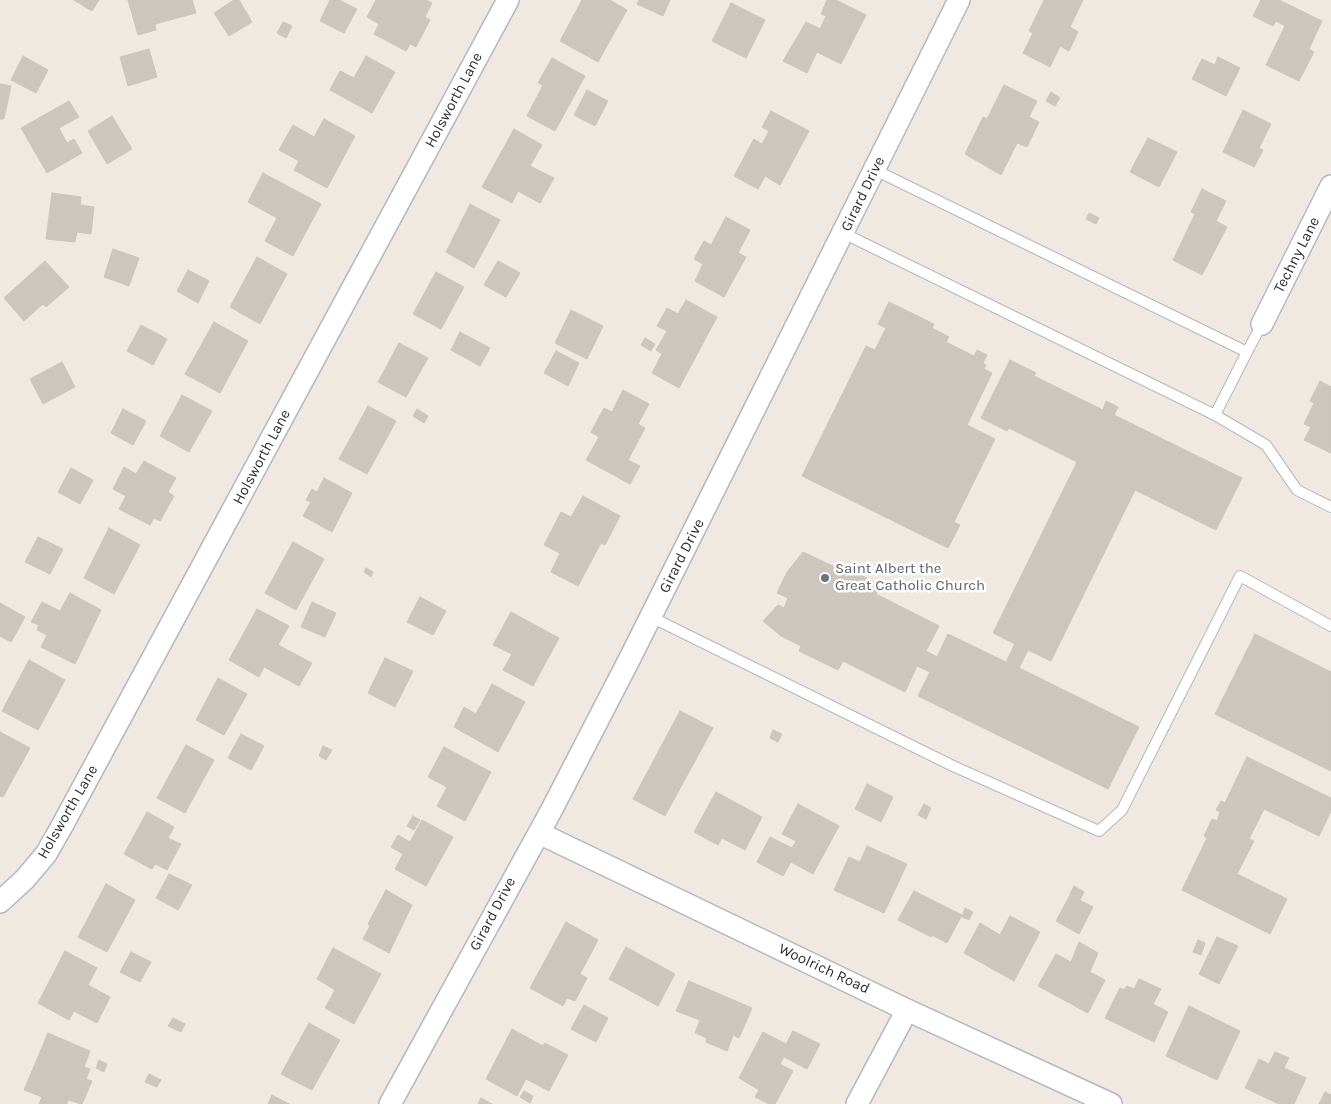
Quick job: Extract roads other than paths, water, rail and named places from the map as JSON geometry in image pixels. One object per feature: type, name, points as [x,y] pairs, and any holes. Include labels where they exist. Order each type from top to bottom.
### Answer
[{"type":"street","name":"Holsworth Lane","points":[[0,902],[26,880],[46,854],[62,826],[508,0]]},
{"type":"street","name":"Girard Drive","points":[[390,1104],[539,833],[651,616],[959,0]]},
{"type":"street","name":"Techny Lane","points":[[1262,324],[1331,186]]},
{"type":"street","name":"Woolrich Road","points":[[539,833],[907,1010],[1111,1104]]},
{"type":"street","points":[[857,1104],[907,1010]]},
{"type":"lane","points":[[875,170],[1247,352]]},
{"type":"lane","points":[[843,233],[1215,415],[1266,445],[1297,490],[1331,507]]},
{"type":"lane","points":[[1215,415],[1262,324]]},
{"type":"lane","points":[[651,616],[953,766],[1099,831],[1122,810],[1240,576],[1331,626]]},
{"type":"place","name":"Saint Albert the Great Catholic Church","points":[[825,578]]}]
